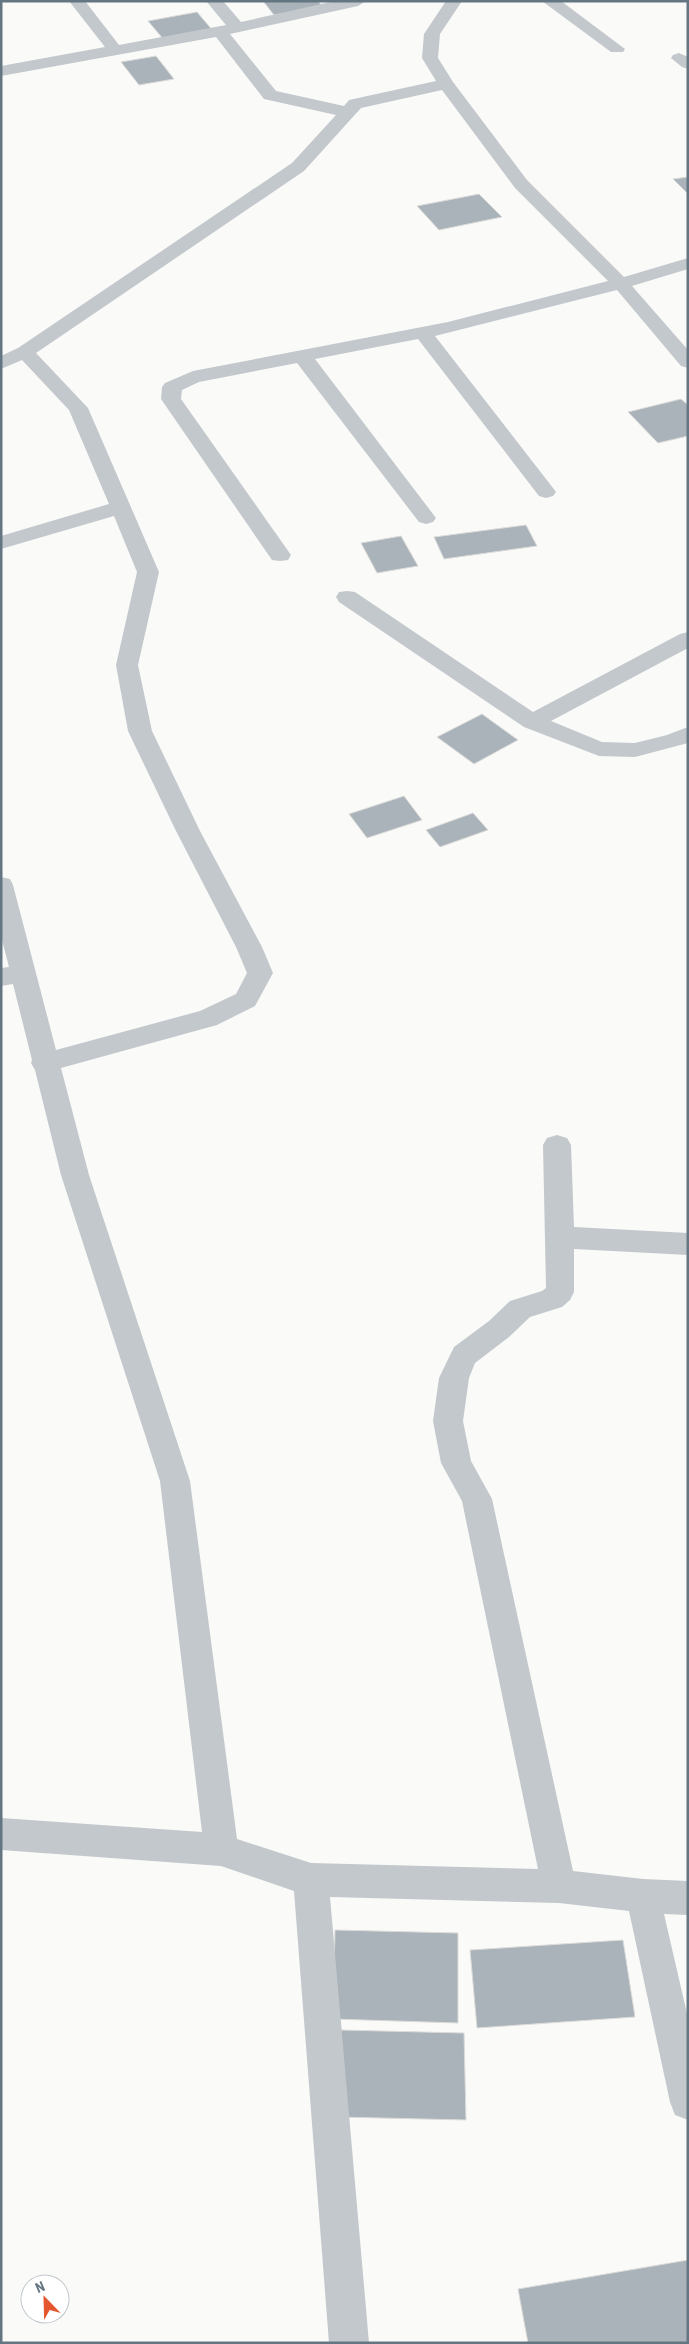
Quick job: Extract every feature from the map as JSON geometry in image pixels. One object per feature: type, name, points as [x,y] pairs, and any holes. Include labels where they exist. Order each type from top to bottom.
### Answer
[{"type":"street","points":[[77,1],[115,50]]},
{"type":"street","points":[[214,1],[228,29],[270,95],[347,112]]},
{"type":"street","points":[[454,1],[432,34],[430,58],[446,84],[521,184],[621,284],[688,362]]},
{"type":"street","points":[[550,1],[617,49]]},
{"type":"street","points":[[1,70],[228,29],[349,2]]},
{"type":"street","points":[[1,363],[24,352],[298,167],[355,104],[446,84]]},
{"type":"street","points":[[280,555],[171,399],[172,387],[193,378],[423,333],[621,284],[688,263]]},
{"type":"street","points":[[423,333],[546,492]]},
{"type":"street","points":[[24,352],[78,408],[148,572],[127,665],[140,731],[188,831],[249,947],[260,973],[246,1000],[208,1018],[44,1063]]},
{"type":"street","points":[[302,356],[426,518]]},
{"type":"street","points":[[1,544],[120,507]]},
{"type":"street","points":[[347,597],[532,722],[599,749],[635,750],[674,741],[688,734]]},
{"type":"street","points":[[532,722],[688,639]]},
{"type":"street","points":[[1,885],[12,975],[44,1063],[75,1175],[175,1481],[221,1850]]},
{"type":"street","points":[[557,1145],[561,1237],[560,1292],[552,1299],[520,1308],[499,1329],[464,1355],[454,1378],[448,1421],[456,1463],[477,1499],[559,1886]]},
{"type":"street","points":[[561,1237],[688,1244]]},
{"type":"street","points":[[1,1834],[221,1850],[311,1880],[559,1886],[643,1896],[688,1898]]},
{"type":"street","points":[[311,1880],[349,2343]]},
{"type":"street","points":[[643,1896],[688,2102]]},
{"type":"building","points":[[263,1],[318,1],[323,7],[274,15]]},
{"type":"building","points":[[197,12],[214,32],[164,40],[148,21]]},
{"type":"building","points":[[156,56],[174,79],[139,85],[121,62]]},
{"type":"building","points":[[688,177],[688,194],[673,179]]},
{"type":"building","points":[[479,194],[502,217],[439,230],[417,206]]},
{"type":"building","points":[[681,399],[688,405],[688,436],[658,443],[628,412]]},
{"type":"building","points":[[526,525],[537,546],[444,559],[434,537]]},
{"type":"building","points":[[401,536],[418,566],[377,573],[361,543]]},
{"type":"building","points":[[482,714],[518,740],[474,764],[437,737]]},
{"type":"building","points":[[404,796],[422,820],[367,838],[349,814]]},
{"type":"building","points":[[473,813],[488,830],[440,847],[426,830]]},
{"type":"building","points":[[335,1930],[458,1933],[458,2023],[333,2019]]},
{"type":"building","points":[[623,1940],[635,2017],[477,2028],[470,1950]]},
{"type":"building","points":[[341,2030],[464,2033],[466,2120],[338,2117]]},
{"type":"building","points":[[688,2260],[688,2343],[528,2343],[518,2289]]}]
